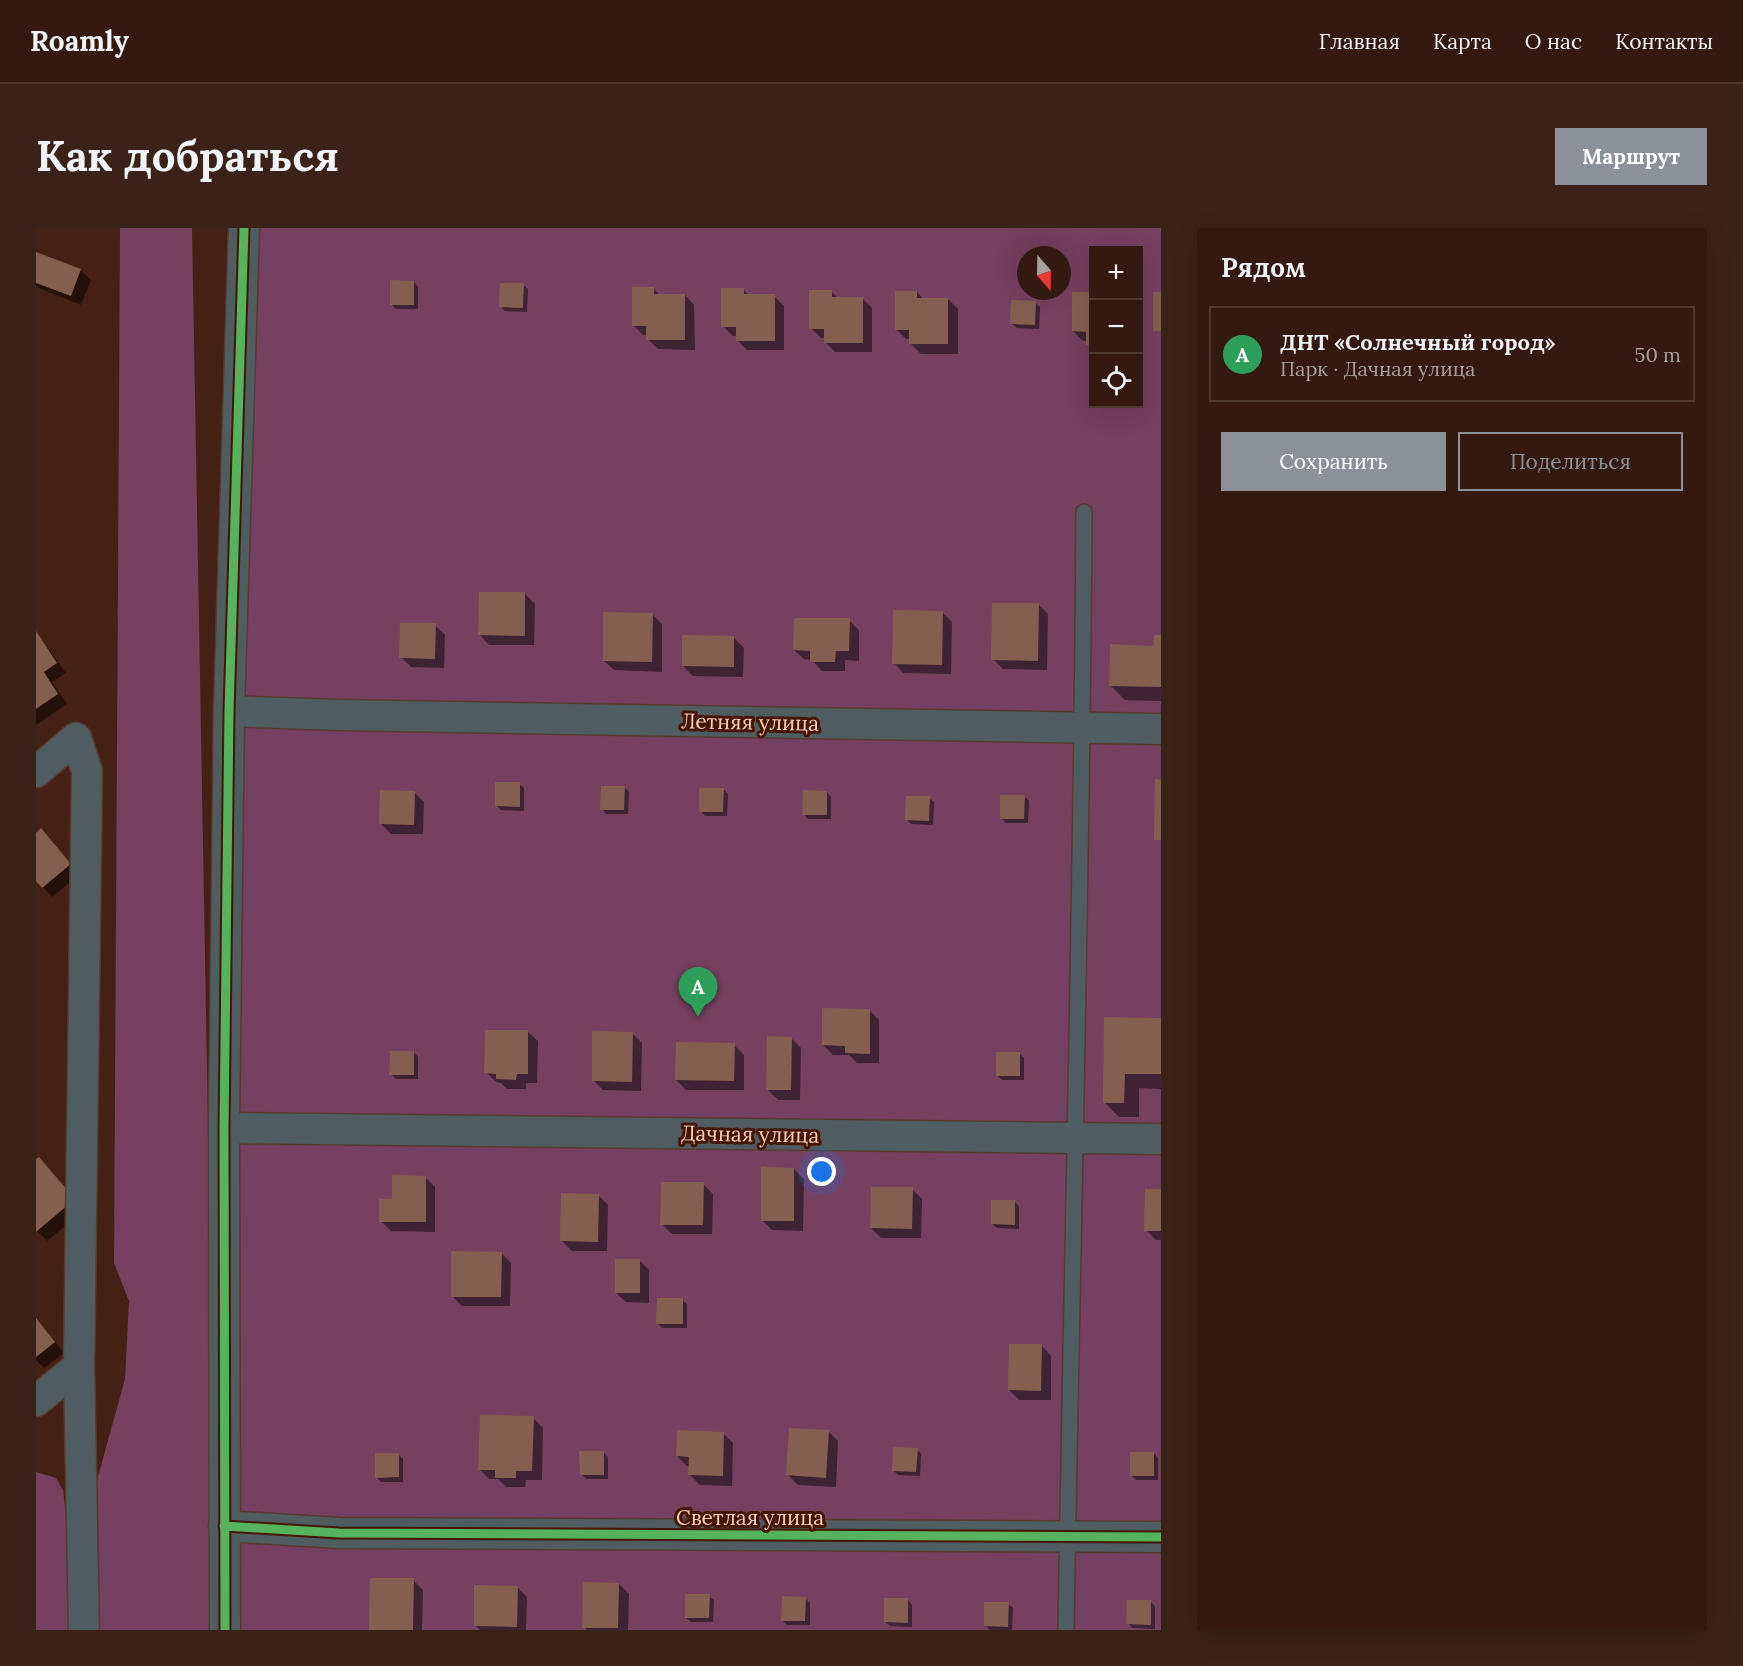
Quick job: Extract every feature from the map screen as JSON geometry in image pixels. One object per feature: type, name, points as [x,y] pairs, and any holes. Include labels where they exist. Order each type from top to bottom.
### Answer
[{"type":"street","points":[[225,1630],[224,1128],[229,711],[244,228]]},
{"type":"street","name":"Летняя улица","points":[[229,711],[339,715],[1161,729]]},
{"type":"street","points":[[36,772],[76,738],[87,771],[79,1366],[84,1630]]},
{"type":"street","name":"Дачная улица","points":[[224,1128],[1161,1139]]},
{"type":"street","points":[[36,1401],[79,1366]]},
{"type":"street","name":"Светлая улица","points":[[224,1526],[339,1533],[1161,1537]]},
{"type":"lane","points":[[1066,1630],[1083,728],[1084,512]]},
{"type":"shaded area","points":[[120,228],[192,228],[217,1630],[100,1630],[97,1480],[125,1379],[129,1301],[114,1263]]},
{"type":"shaded area","points":[[239,228],[1161,228],[1161,1630],[233,1630]]},
{"type":"shaded area","points":[[36,1472],[56,1478],[63,1490],[75,1592],[72,1630],[36,1630]]},
{"type":"building","points":[[36,252],[81,269],[71,296],[36,283]]},
{"type":"building","points":[[390,280],[414,281],[414,305],[390,305]]},
{"type":"building","points":[[500,283],[524,283],[523,308],[499,307]]},
{"type":"building","points":[[632,287],[654,287],[654,294],[685,294],[685,340],[646,340],[646,326],[632,326]]},
{"type":"building","points":[[721,288],[744,288],[744,294],[775,294],[775,341],[736,341],[736,327],[721,327]]},
{"type":"building","points":[[809,290],[832,290],[832,297],[863,297],[863,343],[824,343],[824,329],[809,329]]},
{"type":"building","points":[[895,291],[917,291],[917,298],[948,298],[948,344],[909,344],[909,330],[895,330]]},
{"type":"building","points":[[1072,292],[1089,292],[1089,345],[1086,345],[1086,332],[1072,331]]},
{"type":"building","points":[[1153,292],[1161,292],[1161,331],[1153,331]]},
{"type":"building","points":[[1011,300],[1036,301],[1035,325],[1010,324]]},
{"type":"building","points":[[479,592],[525,592],[525,636],[478,635]]},
{"type":"building","points":[[992,603],[1039,603],[1038,661],[991,660]]},
{"type":"building","points":[[893,610],[943,611],[942,665],[892,664]]},
{"type":"building","points":[[603,612],[653,613],[652,662],[603,661]]},
{"type":"building","points":[[794,618],[850,618],[849,651],[836,651],[835,662],[810,662],[810,651],[793,650]]},
{"type":"building","points":[[400,623],[436,623],[435,659],[399,658]]},
{"type":"building","points":[[36,631],[57,663],[44,672],[58,694],[36,709]]},
{"type":"building","points":[[682,635],[734,636],[734,667],[682,666]]},
{"type":"building","points":[[1154,635],[1161,635],[1161,687],[1109,686],[1110,644],[1153,646]]},
{"type":"building","points":[[1155,779],[1161,780],[1161,840],[1154,840]]},
{"type":"building","points":[[495,782],[520,782],[520,807],[495,806]]},
{"type":"building","points":[[601,786],[625,786],[624,810],[600,810]]},
{"type":"building","points":[[699,788],[724,788],[723,812],[699,812]]},
{"type":"building","points":[[380,790],[415,791],[414,825],[379,824]]},
{"type":"building","points":[[803,790],[827,791],[827,815],[802,815]]},
{"type":"building","points":[[1000,795],[1025,795],[1024,819],[1000,819]]},
{"type":"building","points":[[906,796],[930,796],[929,821],[905,820]]},
{"type":"building","points":[[41,828],[71,864],[42,888],[36,881],[36,833]]},
{"type":"building","points":[[822,1008],[870,1009],[870,1054],[845,1053],[845,1046],[822,1045]]},
{"type":"building","points":[[1104,1017],[1161,1018],[1161,1074],[1125,1074],[1124,1103],[1103,1103]]},
{"type":"building","points":[[485,1030],[528,1030],[528,1074],[517,1074],[516,1080],[496,1079],[496,1074],[484,1073]]},
{"type":"building","points":[[592,1031],[633,1032],[632,1082],[592,1081]]},
{"type":"building","points":[[767,1036],[792,1037],[791,1090],[766,1090]]},
{"type":"building","points":[[676,1042],[735,1043],[734,1081],[675,1080]]},
{"type":"building","points":[[390,1051],[414,1051],[414,1075],[389,1075]]},
{"type":"building","points":[[996,1052],[1020,1052],[1020,1076],[996,1076]]},
{"type":"building","points":[[39,1157],[75,1199],[36,1232],[36,1159]]},
{"type":"building","points":[[761,1167],[794,1168],[794,1221],[761,1221]]},
{"type":"building","points":[[392,1175],[426,1176],[426,1222],[379,1222],[379,1199],[392,1199]]},
{"type":"building","points":[[661,1182],[704,1182],[703,1225],[660,1225]]},
{"type":"building","points":[[871,1187],[913,1187],[912,1229],[870,1228]]},
{"type":"building","points":[[1145,1189],[1161,1189],[1161,1231],[1144,1231]]},
{"type":"building","points":[[561,1193],[599,1194],[598,1242],[560,1241]]},
{"type":"building","points":[[991,1200],[1015,1200],[1015,1225],[991,1224]]},
{"type":"building","points":[[451,1251],[502,1252],[501,1297],[451,1297]]},
{"type":"building","points":[[615,1259],[640,1259],[640,1293],[615,1293]]},
{"type":"building","points":[[657,1298],[683,1298],[683,1324],[656,1324]]},
{"type":"building","points":[[36,1318],[55,1342],[36,1357]]},
{"type":"building","points":[[1009,1344],[1042,1344],[1041,1391],[1008,1390]]},
{"type":"building","points":[[480,1415],[534,1416],[532,1471],[516,1471],[516,1478],[495,1478],[495,1470],[478,1470]]},
{"type":"building","points":[[789,1428],[829,1430],[826,1478],[786,1475]]},
{"type":"building","points":[[677,1430],[724,1432],[723,1476],[688,1475],[689,1457],[676,1456]]},
{"type":"building","points":[[893,1447],[918,1448],[916,1472],[892,1471]]},
{"type":"building","points":[[579,1451],[604,1451],[604,1475],[580,1475]]},
{"type":"building","points":[[1130,1452],[1154,1452],[1154,1476],[1130,1476]]},
{"type":"building","points":[[375,1453],[399,1453],[399,1477],[375,1478]]},
{"type":"building","points":[[370,1578],[414,1578],[413,1630],[369,1630]]},
{"type":"building","points":[[583,1582],[619,1583],[618,1628],[582,1628]]},
{"type":"building","points":[[474,1585],[518,1586],[517,1627],[474,1626]]},
{"type":"building","points":[[685,1594],[710,1594],[709,1618],[685,1618]]},
{"type":"building","points":[[782,1596],[806,1597],[805,1621],[781,1621]]},
{"type":"building","points":[[884,1598],[908,1598],[908,1623],[884,1622]]},
{"type":"building","points":[[1127,1600],[1151,1600],[1151,1625],[1126,1624]]},
{"type":"building","points":[[984,1602],[1009,1602],[1008,1627],[984,1626]]},
{"type":"cycle path","points":[[225,1630],[224,1128],[229,711],[244,228]]},
{"type":"cycle path","points":[[224,1526],[339,1533],[1161,1537]]},
{"type":"place","name":"ДНТ «Солнечный город»","points":[[698,1017]]}]
